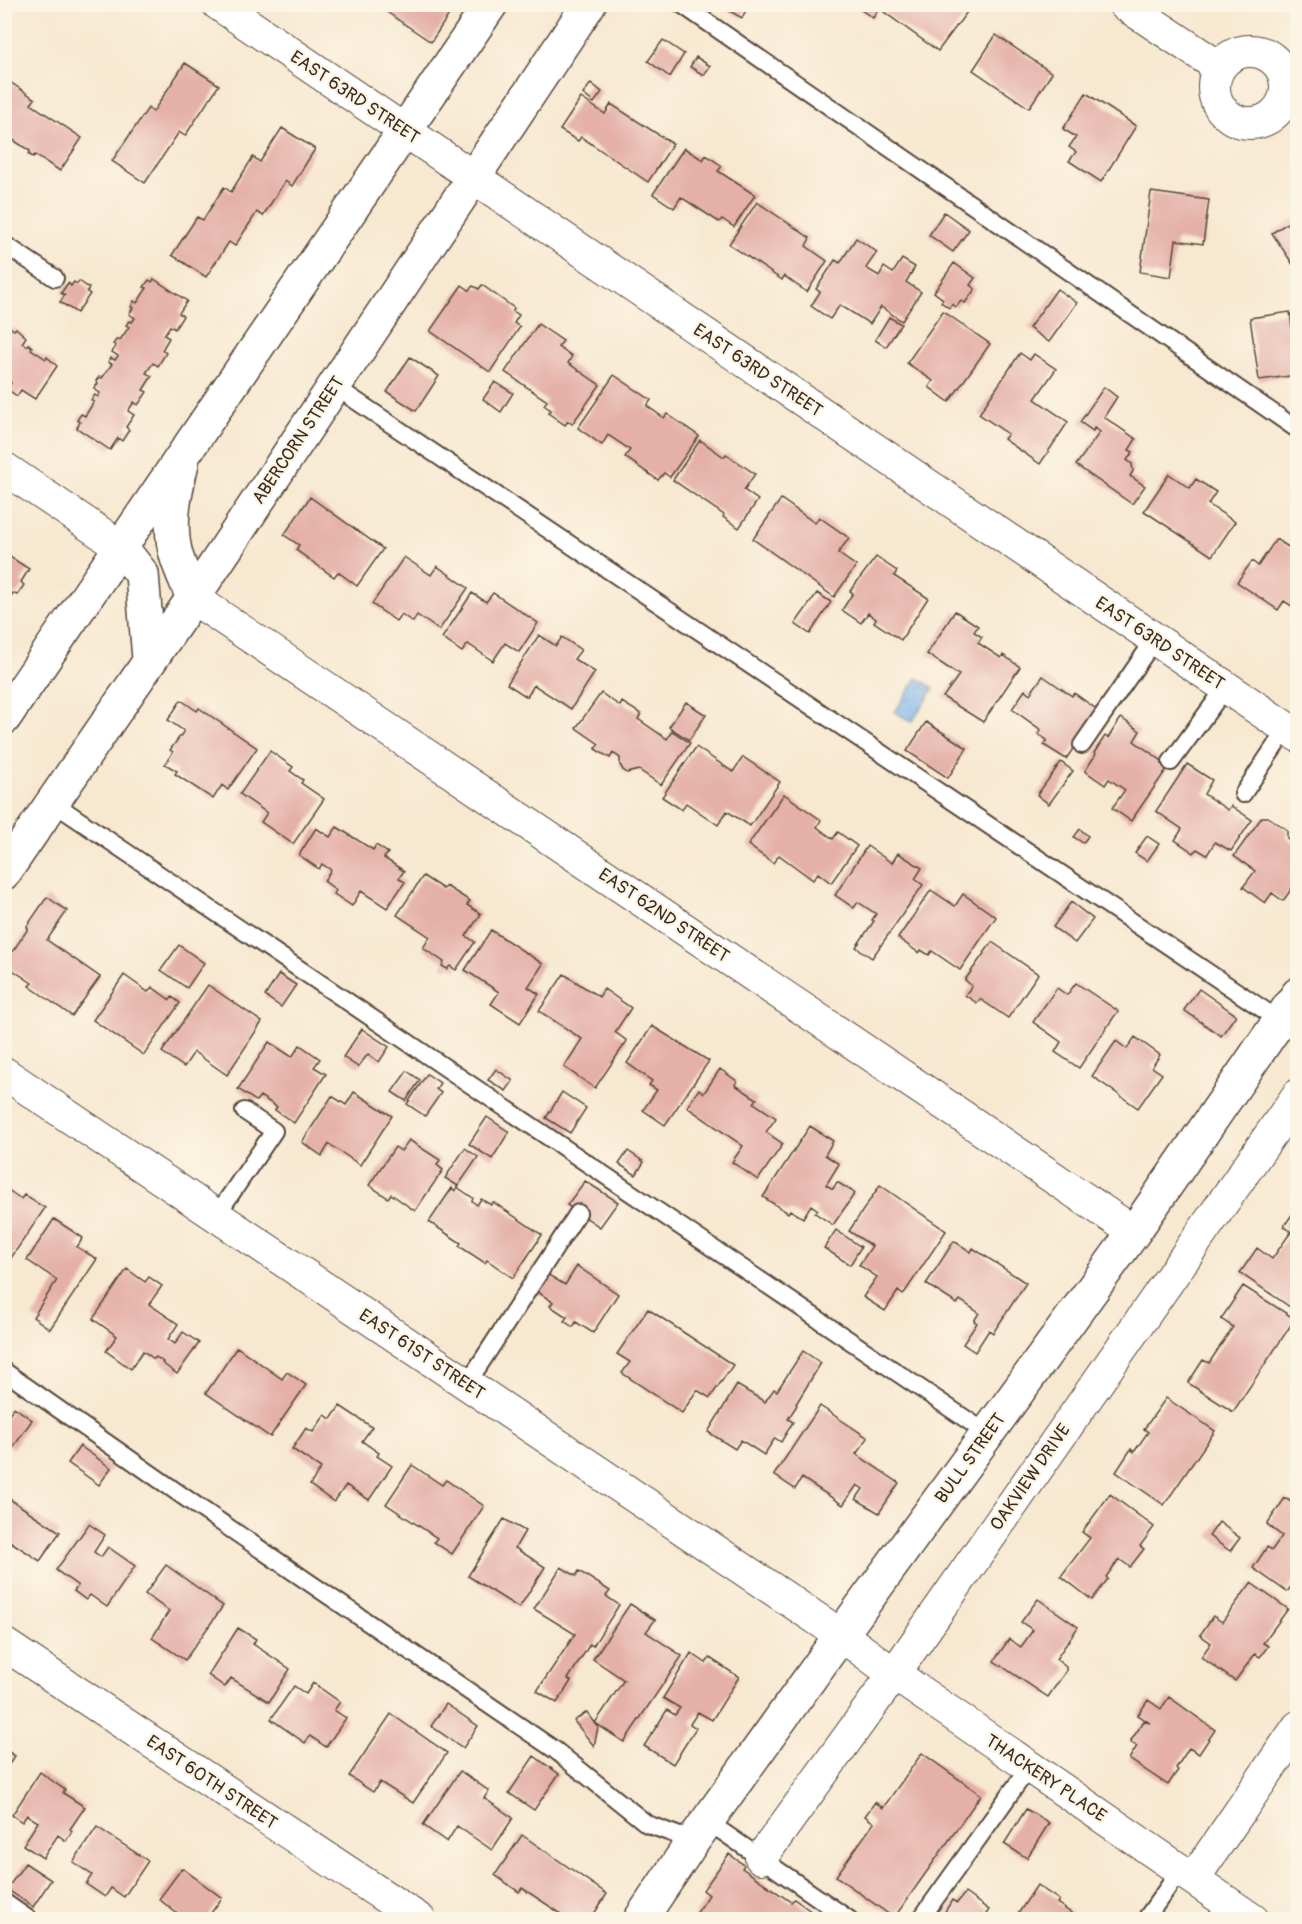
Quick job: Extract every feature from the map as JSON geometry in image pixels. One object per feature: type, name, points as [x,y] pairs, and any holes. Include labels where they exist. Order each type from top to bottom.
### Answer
[{"type":"main road","points":[[4,718],[491,4]]},
{"type":"main road","name":"ABERCORN STREET","points":[[4,873],[193,598],[589,4]]},
{"type":"main road","points":[[184,453],[174,501],[173,530],[176,556],[193,598]]},
{"type":"main road","points":[[120,546],[142,574],[149,659]]},
{"type":"main road","name":"BULL STREET","points":[[643,1919],[700,1831],[1134,1232],[1298,994]]},
{"type":"street","name":"EAST 63RD STREET","points":[[218,4],[1292,732]]},
{"type":"street","points":[[1124,4],[1219,67]]},
{"type":"street","points":[[4,468],[120,546]]},
{"type":"street","name":"EAST 62ND STREET","points":[[193,598],[1134,1232]]},
{"type":"street","name":"EAST 61ST STREET","points":[[4,1073],[841,1635]]},
{"type":"street","name":"OAKVIEW DRIVE","points":[[761,1858],[894,1674],[1298,1095]]},
{"type":"street","name":"THACKERY PLACE","points":[[841,1635],[894,1674],[1253,1920]]},
{"type":"street","name":"EAST 60TH STREET","points":[[4,1644],[420,1920]]},
{"type":"street","points":[[1187,1874],[1298,1727]]},
{"type":"lane","points":[[681,4],[1298,430]]},
{"type":"lane","points":[[4,244],[55,278]]},
{"type":"lane","points":[[334,386],[1279,1020]]},
{"type":"lane","points":[[1082,745],[1155,639]]},
{"type":"lane","points":[[1172,762],[1226,687]]},
{"type":"lane","points":[[1243,794],[1292,732]]},
{"type":"lane","points":[[52,802],[988,1434]]},
{"type":"lane","points":[[216,1216],[274,1131],[244,1111]]},
{"type":"lane","points":[[467,1384],[578,1213]]},
{"type":"lane","points":[[4,1371],[197,1506],[555,1750],[647,1824],[700,1831],[761,1858],[850,1920]]},
{"type":"lane","points":[[920,1920],[1030,1766]]},
{"type":"lane","points":[[1145,1920],[1187,1874]]},
{"type":"lane","points":[[4,1902],[30,1920]]},
{"type":"water","points":[[917,678],[934,688],[912,722],[895,712]]},
{"type":"building","points":[[380,4],[456,4],[431,42],[378,6]]},
{"type":"building","points":[[717,4],[749,4],[742,18]]},
{"type":"building","points":[[852,4],[882,4],[873,18]]},
{"type":"building","points":[[889,4],[956,4],[967,12],[938,51],[884,12]]},
{"type":"building","points":[[996,35],[1052,73],[1029,108],[973,70]]},
{"type":"building","points":[[663,40],[684,54],[670,77],[648,61]]},
{"type":"building","points":[[696,57],[710,66],[704,75],[690,67]]},
{"type":"building","points":[[185,63],[219,85],[185,136],[179,132],[145,183],[112,161],[148,108],[153,112]]},
{"type":"building","points":[[4,78],[35,99],[31,104],[82,138],[60,171],[35,155],[33,157],[28,154],[30,151],[7,136],[11,131],[4,126]]},
{"type":"building","points":[[591,83],[602,92],[594,103],[583,94]]},
{"type":"building","points":[[1086,93],[1136,126],[1101,182],[1069,161],[1076,152],[1069,147],[1076,137],[1063,129]]},
{"type":"building","points":[[581,98],[605,114],[611,104],[673,144],[648,182],[581,137],[578,141],[560,130]]},
{"type":"building","points":[[282,128],[315,149],[292,186],[285,181],[263,216],[257,212],[235,246],[229,242],[206,277],[172,255],[197,217],[203,220],[224,187],[231,192],[253,157],[260,162]]},
{"type":"building","points":[[684,148],[703,160],[706,155],[722,166],[718,171],[755,195],[734,227],[722,219],[719,222],[681,197],[674,208],[653,194]]},
{"type":"building","points":[[1151,192],[1209,200],[1203,244],[1176,240],[1171,277],[1140,272]]},
{"type":"building","points":[[757,202],[810,238],[806,246],[827,261],[807,292],[784,276],[782,280],[729,244]]},
{"type":"building","points":[[944,212],[969,230],[953,252],[929,235]]},
{"type":"building","points":[[1298,216],[1298,272],[1272,233]]},
{"type":"building","points":[[856,238],[877,252],[866,268],[879,276],[884,267],[893,273],[902,259],[915,267],[906,282],[921,292],[902,321],[881,307],[870,324],[840,305],[830,319],[811,306],[820,292],[816,289],[835,260],[840,263]]},
{"type":"building","points":[[954,263],[975,278],[970,285],[975,289],[965,303],[961,301],[956,307],[952,304],[949,308],[934,292]]},
{"type":"building","points":[[154,279],[187,301],[179,313],[183,316],[175,329],[170,326],[164,335],[169,338],[162,350],[166,353],[158,366],[153,363],[146,373],[152,376],[143,390],[147,392],[138,405],[134,402],[128,411],[134,415],[126,427],[129,430],[122,441],[118,438],[110,450],[77,428],[80,422],[77,420],[81,414],[85,416],[94,402],[91,400],[95,395],[98,397],[100,393],[94,389],[98,383],[96,381],[99,377],[102,378],[112,364],[108,362],[111,358],[115,360],[118,356],[112,352],[116,346],[113,344],[117,339],[120,340],[129,327],[126,325],[135,318],[129,314],[134,301],[137,303],[147,288],[144,287],[149,280],[152,282]]},
{"type":"building","points":[[79,281],[89,288],[87,292],[90,294],[77,313],[60,302],[65,295],[61,293],[68,283],[71,286],[74,282],[77,284]]},
{"type":"building","points":[[462,285],[469,290],[473,286],[479,289],[482,285],[514,308],[513,311],[519,315],[514,323],[520,327],[490,372],[430,331]]},
{"type":"building","points":[[1057,289],[1077,303],[1049,342],[1029,328]]},
{"type":"building","points":[[943,311],[990,344],[949,402],[929,387],[933,381],[907,363]]},
{"type":"building","points":[[1290,312],[1298,375],[1259,380],[1250,318]]},
{"type":"building","points":[[889,317],[901,324],[886,347],[875,340]]},
{"type":"building","points":[[4,323],[14,330],[16,328],[26,337],[22,343],[27,346],[28,344],[32,347],[31,349],[46,359],[47,357],[57,366],[35,399],[21,390],[17,396],[7,389],[11,383],[4,379]]},
{"type":"building","points":[[538,324],[563,341],[558,347],[572,356],[568,363],[600,385],[572,424],[568,421],[565,425],[548,413],[551,410],[544,405],[547,401],[505,372]]},
{"type":"building","points":[[1020,353],[1030,360],[1034,354],[1056,369],[1035,399],[1068,422],[1040,464],[1004,439],[1008,434],[979,414]]},
{"type":"building","points":[[410,357],[439,376],[416,411],[387,392]]},
{"type":"building","points":[[614,375],[651,400],[647,406],[664,418],[667,414],[699,436],[670,477],[664,473],[658,480],[625,457],[630,450],[608,435],[602,445],[578,428]]},
{"type":"building","points":[[495,382],[513,393],[501,412],[483,399]]},
{"type":"building","points":[[1104,387],[1117,397],[1104,417],[1136,439],[1129,450],[1133,452],[1127,460],[1132,464],[1133,471],[1130,476],[1145,486],[1132,504],[1076,465],[1100,432],[1094,428],[1093,431],[1080,422]]},
{"type":"building","points":[[700,440],[724,457],[726,454],[755,474],[744,490],[758,500],[739,528],[673,480]]},
{"type":"building","points":[[1169,474],[1190,488],[1196,479],[1216,492],[1208,504],[1235,522],[1212,556],[1144,511]]},
{"type":"building","points":[[310,497],[383,549],[357,586],[338,572],[334,577],[296,550],[299,545],[284,535]]},
{"type":"building","points":[[781,499],[815,523],[819,517],[849,538],[838,553],[856,566],[834,597],[753,539]]},
{"type":"building","points":[[1276,539],[1298,553],[1298,610],[1284,601],[1278,610],[1237,582],[1252,561],[1258,566]]},
{"type":"building","points":[[4,553],[29,569],[21,582],[24,585],[17,595],[13,593],[4,606]]},
{"type":"building","points":[[404,557],[431,575],[437,566],[468,588],[439,630],[417,615],[413,622],[401,614],[396,621],[372,604]]},
{"type":"building","points":[[876,557],[897,571],[894,576],[928,598],[901,640],[874,622],[876,619],[868,613],[861,623],[842,610],[853,593],[850,591]]},
{"type":"building","points":[[472,593],[486,602],[493,593],[538,623],[519,652],[505,643],[493,661],[468,644],[462,652],[442,638]]},
{"type":"building","points":[[817,593],[831,602],[810,634],[795,624]]},
{"type":"building","points":[[955,611],[978,626],[974,632],[982,637],[978,643],[1001,658],[1003,655],[1020,667],[983,722],[943,697],[959,675],[927,654]]},
{"type":"building","points":[[539,635],[556,646],[562,637],[581,650],[574,659],[595,672],[571,709],[534,685],[527,697],[507,684]]},
{"type":"building","points":[[1043,676],[1072,696],[1074,693],[1099,711],[1066,759],[1044,745],[1047,740],[1038,734],[1041,730],[1012,709],[1025,690],[1030,694]]},
{"type":"building","points":[[601,693],[620,706],[622,702],[641,714],[638,719],[667,739],[672,731],[690,743],[661,785],[639,770],[627,773],[620,765],[620,758],[613,753],[610,758],[595,749],[599,744],[576,728]]},
{"type":"building","points":[[181,700],[197,711],[199,708],[257,748],[228,790],[222,785],[213,799],[175,774],[177,771],[165,764],[173,752],[170,750],[184,731],[168,720]]},
{"type":"building","points":[[686,702],[706,715],[689,740],[669,727]]},
{"type":"building","points":[[1121,718],[1140,731],[1134,741],[1169,766],[1131,821],[1112,808],[1125,790],[1109,779],[1105,785],[1085,771],[1105,736],[1108,738]]},
{"type":"building","points":[[926,722],[967,748],[948,778],[907,751]]},
{"type":"building","points":[[696,747],[733,772],[743,757],[780,782],[750,826],[727,811],[718,825],[686,803],[682,810],[662,797]]},
{"type":"building","points":[[270,751],[293,767],[290,771],[303,780],[301,783],[324,799],[293,844],[261,822],[267,813],[240,794]]},
{"type":"building","points":[[1061,762],[1073,771],[1049,804],[1037,795]]},
{"type":"building","points":[[1187,764],[1212,780],[1204,794],[1228,810],[1231,806],[1252,820],[1231,851],[1215,842],[1207,855],[1197,849],[1194,853],[1175,840],[1182,829],[1156,811]]},
{"type":"building","points":[[784,794],[821,820],[817,827],[833,839],[838,832],[857,846],[831,883],[818,873],[813,880],[779,855],[773,863],[748,845]]},
{"type":"building","points":[[1262,817],[1268,817],[1287,830],[1287,838],[1298,846],[1298,886],[1295,884],[1283,901],[1272,893],[1265,903],[1243,887],[1255,871],[1234,856]]},
{"type":"building","points":[[337,827],[373,850],[376,845],[388,853],[384,858],[404,871],[399,878],[405,882],[387,908],[361,891],[352,906],[334,894],[336,890],[324,881],[331,870],[322,864],[319,869],[299,855],[316,828],[330,837]]},
{"type":"building","points":[[1080,829],[1088,836],[1083,843],[1074,837]]},
{"type":"building","points":[[1147,836],[1159,844],[1147,861],[1135,853]]},
{"type":"building","points":[[867,846],[892,863],[898,853],[922,868],[915,879],[923,885],[872,958],[856,947],[874,921],[872,920],[876,914],[858,902],[854,908],[835,895]]},
{"type":"building","points":[[423,876],[443,889],[446,886],[470,901],[467,905],[481,914],[466,936],[475,942],[456,970],[450,966],[447,969],[442,966],[444,962],[423,948],[430,937],[397,915]]},
{"type":"building","points":[[931,890],[955,906],[963,894],[996,917],[960,970],[932,951],[929,955],[921,950],[919,953],[898,938]]},
{"type":"building","points":[[47,897],[67,911],[47,940],[100,977],[72,1016],[29,986],[32,983],[4,964]]},
{"type":"building","points":[[1071,902],[1093,919],[1075,943],[1053,927]]},
{"type":"building","points":[[491,930],[543,964],[528,987],[539,994],[520,1023],[491,1004],[499,992],[465,970]]},
{"type":"building","points":[[992,942],[1038,974],[1008,1018],[980,999],[977,1003],[965,995],[972,986],[965,980]]},
{"type":"building","points":[[179,945],[204,963],[187,988],[161,970]]},
{"type":"building","points":[[279,974],[296,985],[281,1007],[265,996]]},
{"type":"building","points":[[564,974],[599,997],[604,989],[631,1008],[615,1032],[627,1041],[595,1088],[564,1067],[582,1039],[539,1011]]},
{"type":"building","points":[[124,975],[148,992],[152,987],[170,1000],[172,997],[180,1003],[144,1055],[93,1020]]},
{"type":"building","points":[[1076,983],[1118,1011],[1079,1068],[1055,1052],[1061,1042],[1033,1022],[1057,988],[1067,995]]},
{"type":"building","points":[[208,985],[262,1022],[227,1075],[194,1052],[184,1067],[162,1052]]},
{"type":"building","points":[[1199,989],[1236,1015],[1221,1036],[1184,1010]]},
{"type":"building","points":[[652,1026],[709,1061],[665,1125],[643,1110],[657,1090],[649,1085],[652,1081],[627,1063]]},
{"type":"building","points":[[362,1029],[389,1047],[379,1062],[368,1054],[358,1067],[343,1057]]},
{"type":"building","points":[[1135,1037],[1160,1055],[1152,1067],[1162,1074],[1138,1108],[1092,1076],[1116,1041],[1127,1049]]},
{"type":"building","points":[[269,1042],[292,1057],[300,1045],[320,1059],[314,1067],[326,1074],[294,1123],[275,1110],[277,1107],[260,1096],[256,1101],[238,1089]]},
{"type":"building","points":[[496,1069],[513,1081],[506,1091],[488,1080]]},
{"type":"building","points":[[720,1069],[737,1081],[735,1085],[757,1099],[754,1103],[776,1118],[766,1132],[783,1144],[758,1180],[732,1162],[743,1146],[687,1107],[699,1089],[704,1093]]},
{"type":"building","points":[[407,1071],[420,1080],[406,1101],[392,1092]]},
{"type":"building","points":[[427,1074],[440,1083],[436,1089],[441,1093],[425,1116],[407,1104]]},
{"type":"building","points":[[354,1092],[392,1116],[360,1165],[329,1144],[322,1156],[302,1142],[332,1096],[346,1105]]},
{"type":"building","points":[[562,1092],[586,1108],[570,1133],[546,1118]]},
{"type":"building","points":[[487,1117],[509,1132],[492,1159],[469,1144]]},
{"type":"building","points":[[810,1126],[833,1141],[825,1155],[839,1164],[826,1185],[833,1189],[837,1182],[855,1193],[833,1225],[815,1213],[818,1210],[811,1205],[803,1218],[790,1210],[788,1213],[763,1197]]},
{"type":"building","points":[[409,1140],[440,1160],[437,1165],[443,1170],[415,1211],[391,1194],[388,1198],[369,1185],[395,1147],[401,1151]]},
{"type":"building","points":[[465,1148],[478,1157],[458,1186],[445,1178]]},
{"type":"building","points":[[628,1151],[644,1162],[636,1175],[619,1164]]},
{"type":"building","points":[[585,1181],[618,1202],[600,1227],[567,1205]]},
{"type":"building","points":[[880,1185],[946,1231],[903,1295],[898,1291],[885,1311],[863,1297],[877,1277],[859,1265],[872,1246],[849,1231]]},
{"type":"building","points":[[4,1187],[21,1199],[24,1195],[45,1208],[11,1258],[4,1254]]},
{"type":"building","points":[[457,1187],[473,1198],[472,1201],[477,1205],[481,1199],[491,1205],[493,1202],[542,1235],[513,1278],[487,1260],[485,1263],[459,1246],[461,1243],[429,1222],[452,1188],[455,1191]]},
{"type":"building","points":[[1298,1206],[1298,1302],[1293,1309],[1240,1273],[1257,1248],[1272,1259],[1291,1232],[1284,1226]]},
{"type":"building","points":[[54,1219],[83,1238],[77,1247],[97,1259],[50,1329],[33,1317],[57,1280],[27,1260]]},
{"type":"building","points":[[836,1230],[861,1247],[850,1265],[824,1248]]},
{"type":"building","points":[[954,1241],[971,1252],[973,1248],[1026,1283],[993,1333],[989,1330],[975,1352],[963,1344],[977,1323],[974,1321],[979,1313],[960,1300],[957,1304],[926,1284]]},
{"type":"building","points":[[577,1266],[618,1294],[593,1333],[576,1322],[573,1327],[564,1321],[567,1317],[550,1306],[553,1302],[536,1291],[547,1274],[565,1285]]},
{"type":"building","points":[[127,1269],[145,1282],[149,1277],[162,1286],[149,1304],[178,1324],[168,1339],[175,1344],[183,1332],[199,1343],[177,1374],[156,1357],[154,1359],[143,1351],[131,1369],[106,1351],[117,1336],[93,1319]]},
{"type":"building","points":[[1243,1286],[1295,1319],[1233,1412],[1188,1383],[1203,1360],[1209,1363],[1233,1327],[1221,1319]]},
{"type":"building","points":[[648,1309],[733,1365],[710,1398],[697,1390],[682,1413],[622,1373],[630,1362],[617,1354]]},
{"type":"building","points":[[237,1347],[282,1379],[287,1372],[306,1385],[270,1437],[206,1393]]},
{"type":"building","points":[[803,1351],[821,1363],[788,1419],[793,1422],[781,1442],[775,1438],[764,1455],[741,1440],[735,1449],[708,1432],[737,1385],[765,1402],[774,1389],[777,1391]]},
{"type":"building","points":[[1166,1398],[1215,1431],[1164,1505],[1116,1472],[1131,1449],[1134,1452],[1148,1432],[1144,1429]]},
{"type":"building","points":[[340,1406],[372,1427],[362,1441],[379,1453],[377,1456],[392,1466],[369,1500],[346,1485],[334,1502],[310,1485],[321,1468],[292,1449],[306,1428],[313,1432],[325,1415],[331,1419]]},
{"type":"building","points":[[820,1406],[868,1438],[856,1454],[899,1483],[879,1513],[856,1499],[863,1489],[857,1485],[843,1505],[802,1478],[795,1489],[774,1475]]},
{"type":"building","points":[[14,1407],[32,1420],[13,1448],[4,1442],[4,1421]]},
{"type":"building","points":[[80,1446],[111,1468],[99,1485],[68,1463]]},
{"type":"building","points":[[412,1465],[442,1485],[446,1480],[484,1506],[452,1554],[434,1542],[437,1538],[386,1504]]},
{"type":"building","points":[[1110,1494],[1154,1527],[1140,1546],[1144,1549],[1130,1567],[1119,1559],[1106,1577],[1108,1579],[1092,1600],[1061,1576],[1090,1538],[1082,1532]]},
{"type":"building","points":[[5,1496],[60,1532],[40,1561],[5,1538]]},
{"type":"building","points":[[1285,1498],[1296,1505],[1298,1503],[1298,1577],[1287,1592],[1253,1568],[1267,1547],[1272,1550],[1282,1536],[1267,1524]]},
{"type":"building","points":[[504,1519],[525,1531],[515,1548],[545,1567],[519,1608],[468,1576]]},
{"type":"building","points":[[1219,1522],[1240,1538],[1230,1551],[1209,1536]]},
{"type":"building","points":[[89,1524],[105,1535],[94,1552],[101,1557],[108,1547],[135,1566],[107,1607],[90,1595],[86,1600],[74,1591],[78,1586],[56,1570]]},
{"type":"building","points":[[166,1565],[223,1606],[185,1660],[152,1638],[169,1611],[145,1594]]},
{"type":"building","points":[[561,1567],[576,1576],[579,1571],[610,1591],[606,1596],[619,1605],[593,1646],[590,1644],[568,1679],[571,1681],[557,1703],[537,1691],[575,1634],[534,1609]]},
{"type":"building","points":[[1251,1583],[1288,1609],[1263,1643],[1268,1646],[1260,1657],[1255,1654],[1235,1681],[1201,1657],[1211,1643],[1200,1635],[1213,1616],[1222,1622]]},
{"type":"building","points":[[1038,1599],[1078,1627],[1056,1659],[1066,1667],[1066,1671],[1048,1697],[994,1661],[1009,1639],[1021,1647],[1033,1630],[1021,1622]]},
{"type":"building","points":[[630,1604],[655,1620],[646,1632],[682,1656],[624,1742],[595,1723],[624,1680],[593,1659]]},
{"type":"building","points":[[238,1628],[256,1639],[253,1644],[290,1669],[269,1702],[231,1678],[225,1687],[208,1675]]},
{"type":"building","points":[[691,1653],[706,1663],[710,1658],[739,1677],[712,1720],[698,1712],[690,1724],[696,1728],[673,1764],[644,1746],[667,1710],[675,1715],[680,1708],[663,1698]]},
{"type":"building","points":[[313,1683],[340,1702],[334,1710],[346,1718],[326,1747],[310,1736],[305,1743],[271,1719],[294,1686],[306,1694]]},
{"type":"building","points":[[1169,1697],[1215,1730],[1199,1754],[1189,1748],[1168,1785],[1129,1759],[1137,1746],[1130,1742],[1144,1721],[1150,1723],[1138,1715],[1148,1700],[1161,1709]]},
{"type":"building","points":[[446,1704],[478,1726],[463,1748],[431,1726]]},
{"type":"building","points":[[587,1712],[598,1727],[594,1746],[574,1721]]},
{"type":"building","points":[[391,1714],[447,1753],[413,1803],[380,1782],[373,1792],[349,1776]]},
{"type":"building","points":[[4,1749],[15,1756],[4,1771]]},
{"type":"building","points":[[922,1753],[981,1795],[894,1918],[836,1876],[874,1823],[865,1816],[875,1802],[883,1808]]},
{"type":"building","points":[[534,1756],[559,1774],[534,1810],[509,1793]]},
{"type":"building","points":[[460,1771],[489,1791],[484,1798],[513,1818],[492,1850],[457,1826],[447,1842],[423,1825]]},
{"type":"building","points":[[40,1772],[65,1790],[63,1793],[85,1807],[70,1829],[72,1831],[66,1841],[58,1835],[43,1858],[23,1845],[38,1822],[27,1815],[22,1822],[12,1815]]},
{"type":"building","points":[[1026,1809],[1049,1823],[1027,1858],[1004,1844]]},
{"type":"building","points":[[97,1827],[148,1861],[124,1897],[111,1888],[105,1897],[86,1884],[92,1875],[73,1862]]},
{"type":"building","points":[[522,1835],[607,1894],[590,1920],[560,1920],[557,1917],[560,1913],[522,1888],[519,1892],[495,1875]]},
{"type":"building","points":[[729,1854],[744,1865],[742,1868],[791,1902],[794,1899],[823,1920],[692,1920],[709,1895],[703,1890]]},
{"type":"building","points":[[25,1863],[51,1880],[33,1907],[7,1889]]},
{"type":"building","points":[[182,1868],[222,1898],[206,1920],[185,1920],[159,1899]]},
{"type":"building","points":[[1037,1885],[1059,1900],[1057,1903],[1081,1920],[1014,1920]]},
{"type":"building","points":[[965,1893],[989,1910],[982,1920],[940,1920],[952,1900],[957,1903]]}]
